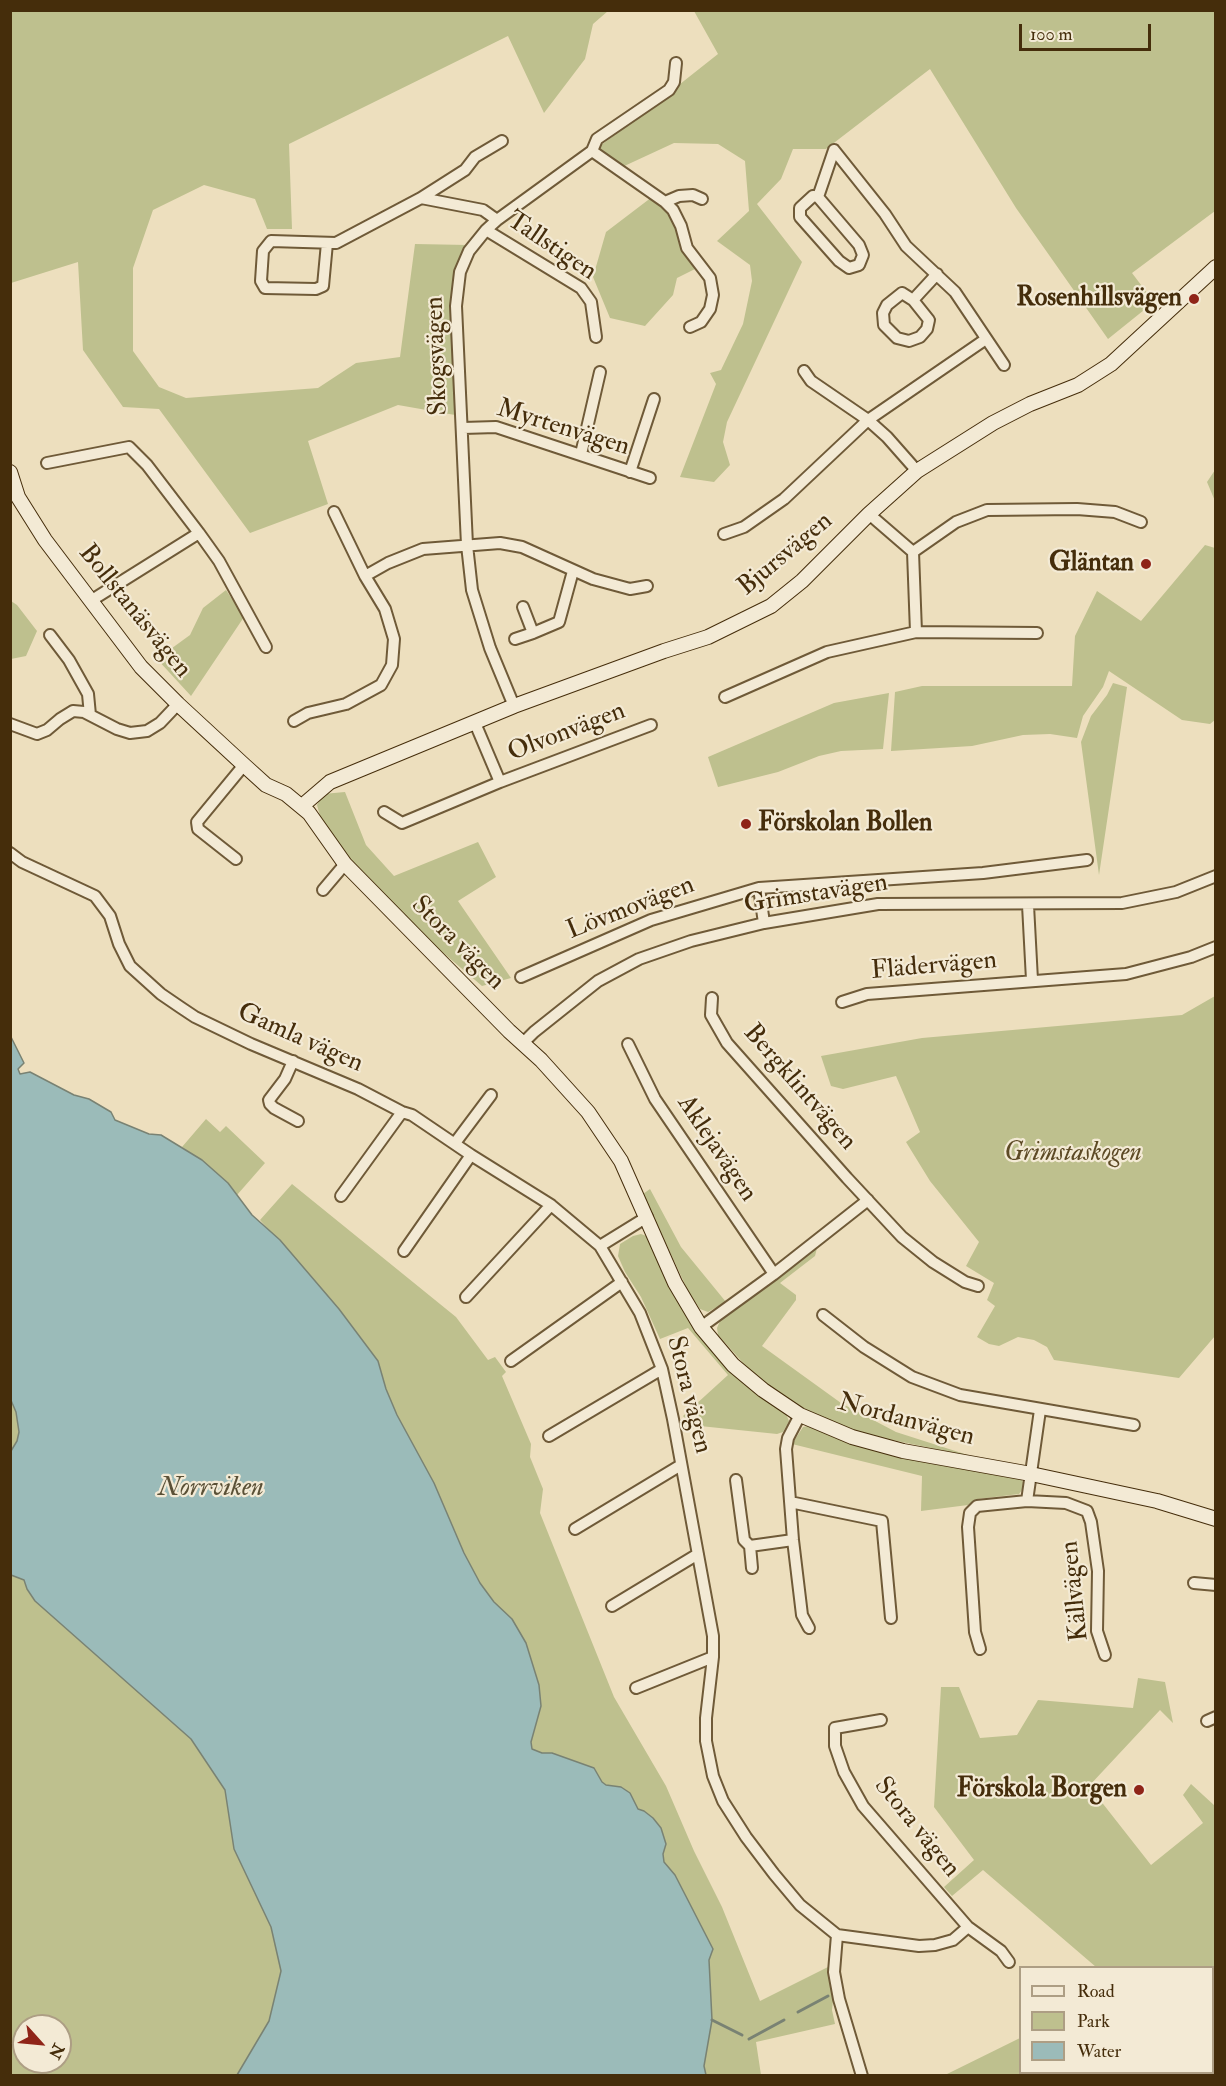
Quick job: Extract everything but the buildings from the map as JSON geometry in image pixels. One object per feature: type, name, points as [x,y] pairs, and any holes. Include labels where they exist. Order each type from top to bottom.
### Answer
[{"type":"street","name":"Skogsvägen","points":[[514,706],[490,648],[472,590],[467,545],[456,306],[460,272],[470,251],[486,230],[592,151],[597,139],[669,90],[674,82],[676,63]]},
{"type":"street","points":[[327,243],[323,286],[316,289],[265,288],[261,281],[263,251],[271,241],[336,243],[421,198],[465,170],[475,157],[502,141]]},
{"type":"street","points":[[818,197],[834,150],[885,214],[906,246],[955,292],[1004,365]]},
{"type":"street","points":[[592,151],[673,210],[681,226],[687,248],[710,278],[713,295],[710,309],[701,322],[690,327]]},
{"type":"street","points":[[664,202],[693,195],[702,199]]},
{"type":"street","points":[[813,196],[818,197],[858,245],[863,255],[859,266],[849,267],[839,261],[800,217],[800,208],[813,196]]},
{"type":"street","points":[[421,198],[483,210],[498,220]]},
{"type":"street","name":"Tallstigen","points":[[486,230],[581,288],[591,302],[596,337]]},
{"type":"street","name":"Bjursvägen","points":[[302,806],[330,782],[514,706],[708,637],[771,606],[802,580],[869,514],[917,471],[993,423],[1030,404],[1078,385],[1111,364],[1215,267]]},
{"type":"street","points":[[914,300],[937,274]]},
{"type":"street","points":[[902,293],[914,300],[929,320],[927,329],[920,337],[909,341],[897,338],[884,325],[883,313],[886,305],[902,293]]},
{"type":"street","points":[[724,534],[744,526],[784,500],[868,420],[986,339]]},
{"type":"street","points":[[804,370],[811,381],[868,420],[887,437],[917,471]]},
{"type":"street","points":[[581,454],[600,372]]},
{"type":"street","points":[[630,472],[654,399]]},
{"type":"street","name":"Myrtenvägen","points":[[463,428],[496,427],[650,478]]},
{"type":"street","points":[[47,463],[129,447],[147,465],[219,561],[266,647]]},
{"type":"street","name":"Bollstanäsvägen","points":[[10,472],[14,499],[141,667],[266,785],[302,806]]},
{"type":"street","points":[[913,552],[956,522],[987,510],[1026,508],[1103,511],[1115,512],[1141,522]]},
{"type":"street","points":[[294,721],[308,713],[346,704],[381,685],[392,665],[394,639],[386,609],[365,576],[334,512]]},
{"type":"street","points":[[869,514],[913,552],[916,632]]},
{"type":"street","points":[[92,600],[199,533]]},
{"type":"street","points":[[365,576],[388,563],[423,549],[500,543],[522,546],[593,579],[630,589],[647,586]]},
{"type":"street","points":[[514,639],[559,622],[573,571]]},
{"type":"street","points":[[523,607],[533,633]]},
{"type":"street","points":[[725,697],[827,652],[916,632],[1037,633]]},
{"type":"street","points":[[50,635],[69,660],[88,694],[90,715]]},
{"type":"street","points":[[10,724],[37,734],[47,730],[72,711],[84,711],[117,729],[130,733],[147,731],[160,723],[178,704]]},
{"type":"street","name":"Olvonvägen","points":[[475,723],[500,782]]},
{"type":"street","name":"Olvonvägen","points":[[384,812],[402,823],[500,782],[651,725]]},
{"type":"street","points":[[236,859],[198,829],[197,822],[244,765]]},
{"type":"street","name":"Stora vägen","points":[[302,806],[345,864],[565,1086],[605,1135],[621,1161],[647,1217]]},
{"type":"street","name":"Gamla vägen","points":[[10,853],[22,862],[95,896],[110,915],[119,944],[130,966],[161,994],[195,1017],[251,1044],[358,1089],[402,1112],[412,1114],[471,1155],[551,1205],[600,1246]]},
{"type":"street","name":"Lövmovägen","points":[[521,977],[651,920],[759,888],[983,873],[1087,860]]},
{"type":"street","points":[[323,890],[345,864]]},
{"type":"street","name":"Grimstavägen","points":[[523,1043],[598,981],[639,959],[691,941],[764,923],[878,904],[1122,903],[1176,892],[1215,876]]},
{"type":"street","points":[[759,888],[764,923]]},
{"type":"street","name":"Flädervägen","points":[[1028,904],[1032,980]]},
{"type":"street","name":"Flädervägen","points":[[842,1002],[867,994],[1126,974],[1191,957],[1215,947]]},
{"type":"street","name":"Bergklintvägen","points":[[712,998],[711,1015],[727,1043],[902,1237],[933,1263],[965,1282],[978,1286]]},
{"type":"street","name":"Aklejavägen","points":[[628,1044],[655,1099],[774,1274]]},
{"type":"street","points":[[293,1060],[285,1079],[269,1100],[274,1108],[298,1121]]},
{"type":"street","points":[[455,1143],[491,1095]]},
{"type":"street","points":[[341,1196],[402,1112]]},
{"type":"street","points":[[404,1251],[471,1155]]},
{"type":"street","points":[[700,1327],[774,1274],[868,1200]]},
{"type":"street","points":[[466,1297],[551,1205]]},
{"type":"street","points":[[600,1246],[647,1217]]},
{"type":"street","name":"Nordanvägen","points":[[647,1217],[675,1283],[700,1327],[733,1365],[763,1390],[800,1415],[852,1437],[903,1451],[1031,1474],[1157,1501],[1215,1519]]},
{"type":"street","name":"Stora vägen","points":[[600,1246],[640,1313],[662,1369],[713,1636],[705,1718],[706,1741],[714,1776],[723,1801],[746,1837],[800,1905],[837,1935]]},
{"type":"street","points":[[511,1360],[622,1282]]},
{"type":"street","points":[[823,1315],[864,1347],[912,1377],[960,1395],[1134,1425]]},
{"type":"street","points":[[549,1436],[662,1369]]},
{"type":"street","points":[[1028,1501],[1040,1410]]},
{"type":"street","points":[[800,1415],[788,1438],[786,1449],[802,1615],[809,1628]]},
{"type":"street","points":[[575,1529],[681,1465]]},
{"type":"street","points":[[736,1480],[744,1540],[750,1545],[752,1568]]},
{"type":"street","name":"Källvägen","points":[[980,1649],[975,1632],[968,1527],[970,1513],[977,1506],[1028,1501],[1066,1503],[1087,1511],[1091,1522],[1098,1570],[1097,1631],[1105,1655]]},
{"type":"street","points":[[790,1502],[882,1521],[891,1618]]},
{"type":"street","points":[[750,1545],[793,1540]]},
{"type":"street","points":[[612,1606],[698,1554]]},
{"type":"street","points":[[1194,1583],[1215,1585]]},
{"type":"street","points":[[636,1688],[712,1657]]},
{"type":"street","name":"Stora vägen","points":[[881,1720],[835,1728],[835,1746],[844,1773],[863,1806],[968,1927],[1001,1950],[1009,1962]]},
{"type":"street","points":[[861,2076],[839,1999],[834,1972],[837,1935],[919,1946],[953,1940],[968,1927]]},
{"type":"green space","points":[[10,11],[608,11],[593,24],[585,59],[544,113],[508,36],[289,144],[292,229],[267,229],[255,199],[204,185],[153,210],[133,268],[133,351],[159,387],[186,398],[318,388],[356,363],[400,357],[415,244],[468,245],[452,308],[455,415],[398,405],[308,441],[328,504],[250,533],[159,409],[123,407],[83,350],[78,262],[11,283]]},
{"type":"green space","points":[[694,11],[1215,11],[1215,211],[1132,273],[1154,302],[1108,339],[1016,208],[930,69],[826,149],[793,149],[781,179],[757,204],[802,262],[727,422],[723,442],[730,465],[714,482],[680,477],[716,384],[710,373],[721,370],[743,324],[752,281],[750,265],[717,241],[749,211],[745,161],[718,144],[674,143],[620,168],[597,148],[718,54]]},
{"type":"green space","points":[[652,197],[672,215],[697,268],[677,278],[673,295],[645,326],[610,318],[593,277],[606,232]]},
{"type":"green space","points":[[1215,470],[1215,501],[1207,482]]},
{"type":"green space","points":[[1205,545],[1215,548],[1215,720],[1210,724],[1182,720],[1109,671],[1103,687],[1083,716],[1077,738],[1050,734],[1023,735],[972,746],[891,751],[895,692],[922,686],[1072,686],[1075,636],[1097,591],[1141,621]]},
{"type":"green space","points":[[226,590],[244,617],[191,696],[157,659],[190,635],[203,608]]},
{"type":"green space","points":[[11,601],[17,605],[37,631],[26,656],[11,659]]},
{"type":"green space","points":[[1113,683],[1127,687],[1099,875],[1081,742],[1091,716]]},
{"type":"green space","points":[[889,693],[883,749],[841,751],[819,756],[778,772],[718,787],[708,757],[834,703]]},
{"type":"green space","points":[[345,792],[366,845],[394,876],[478,842],[496,877],[458,901],[511,978],[482,986],[412,926],[350,864],[320,816],[317,805],[323,794]]},
{"type":"green space","name":"Grimstaskogen","points":[[1215,996],[1215,1336],[1179,1378],[1054,1360],[1047,1347],[1034,1340],[1018,1337],[999,1346],[989,1344],[977,1337],[995,1306],[987,1300],[994,1283],[966,1266],[979,1242],[930,1181],[906,1142],[920,1132],[896,1076],[843,1089],[831,1086],[821,1056],[922,1038],[1182,1015]]},
{"type":"green space","points":[[206,1119],[220,1132],[226,1126],[265,1163],[237,1195],[228,1183],[182,1147]]},
{"type":"green space","points":[[292,1184],[456,1317],[488,1360],[495,1357],[506,1372],[502,1376],[531,1444],[530,1457],[543,1489],[540,1513],[614,1697],[666,1786],[694,1851],[722,1907],[760,2001],[828,1967],[835,2024],[756,2042],[761,2075],[706,2075],[704,2066],[712,2020],[709,1960],[713,1949],[675,1875],[664,1862],[663,1854],[666,1844],[661,1828],[653,1818],[638,1809],[630,1793],[621,1787],[606,1785],[594,1768],[552,1753],[542,1753],[532,1749],[531,1742],[541,1706],[539,1685],[526,1643],[480,1583],[464,1553],[434,1483],[397,1415],[378,1361],[339,1309],[260,1220]]},
{"type":"green space","points":[[650,1189],[681,1247],[726,1302],[708,1312],[700,1309],[688,1291],[643,1194]]},
{"type":"green space","points":[[641,1234],[649,1237],[678,1302],[699,1335],[733,1372],[786,1414],[789,1421],[783,1432],[777,1434],[700,1426],[688,1422],[683,1416],[728,1375],[688,1328],[660,1339],[641,1297],[618,1256],[620,1244]]},
{"type":"green space","points":[[817,1248],[815,1256],[780,1283],[796,1295],[796,1300],[762,1346],[841,1403],[896,1432],[974,1457],[878,1437],[850,1429],[805,1409],[775,1391],[745,1365],[718,1335],[717,1328],[720,1321]]},
{"type":"green space","points":[[10,1398],[16,1412],[19,1432],[11,1451]]},
{"type":"green space","points":[[812,1425],[1020,1477],[1023,1482],[1022,1490],[1019,1494],[978,1499],[968,1505],[921,1511],[922,1476],[792,1444],[803,1427]]},
{"type":"green space","points":[[11,1575],[24,1580],[35,1601],[191,1739],[225,1790],[234,1849],[271,1927],[281,1971],[269,2021],[237,2075],[11,2076]]},
{"type":"green space","points":[[1138,1678],[1165,1682],[1173,1723],[1160,1710],[1089,1786],[1151,1865],[1203,1823],[1183,1795],[1191,1784],[1215,1806],[1216,1994],[1214,1995],[1214,1966],[1095,1966],[983,1870],[952,1896],[944,1887],[974,1860],[934,1807],[941,1687],[959,1687],[980,1738],[1017,1735],[1038,1700],[1133,1708]]},
{"type":"green space","points":[[1019,2038],[1019,2074],[1075,2075],[945,2075]]},
{"type":"green space","points":[[1095,2074],[1164,2075],[1096,2076]]},
{"type":"water","name":"Norrviken","points":[[11,1037],[24,1063],[18,1069],[20,1074],[30,1072],[74,1095],[89,1099],[111,1112],[115,1120],[149,1134],[161,1135],[202,1160],[228,1183],[252,1215],[280,1240],[339,1309],[378,1361],[397,1415],[434,1483],[464,1553],[480,1583],[494,1602],[512,1619],[526,1643],[539,1685],[541,1706],[531,1742],[532,1749],[542,1753],[552,1753],[594,1768],[606,1785],[621,1787],[630,1793],[638,1809],[653,1818],[661,1828],[666,1844],[663,1854],[664,1862],[675,1875],[713,1949],[709,1960],[712,2020],[704,2066],[706,2075],[237,2075],[269,2021],[281,1971],[271,1927],[234,1849],[225,1790],[191,1739],[35,1601],[24,1580],[11,1575],[11,1451],[19,1432],[16,1412],[10,1398]]},
{"type":"waterway","points":[[798,2012],[828,1996]]},
{"type":"waterway","points":[[712,2020],[742,2035]]},
{"type":"waterway","points":[[749,2039],[784,2020]]},
{"type":"place","name":"Rosenhillsvägen","points":[[1194,299]]},
{"type":"place","name":"Gläntan","points":[[1146,564]]},
{"type":"place","name":"Förskolan Bollen","points":[[746,824]]},
{"type":"place","name":"Förskola Borgen","points":[[1139,1790]]}]
